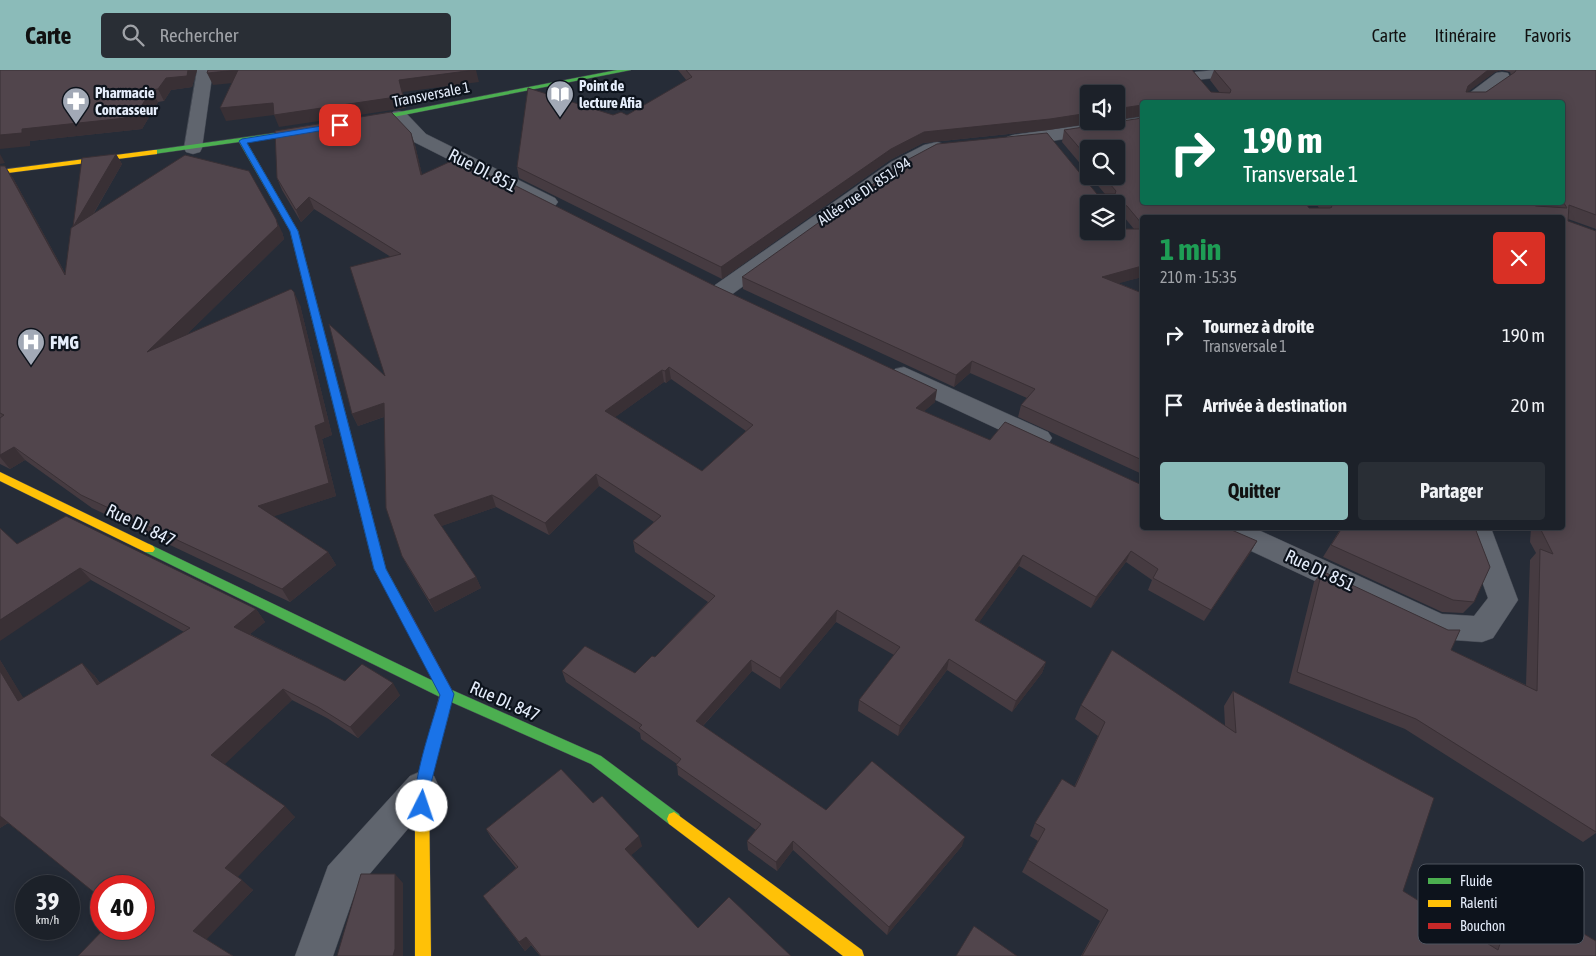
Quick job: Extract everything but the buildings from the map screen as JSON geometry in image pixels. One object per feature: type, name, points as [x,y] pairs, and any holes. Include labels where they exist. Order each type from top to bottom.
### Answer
[{"type":"street","points":[[193,148],[205,70]]},
{"type":"street","name":"Transversale 1","points":[[350,124],[628,70]]},
{"type":"street","points":[[1193,73],[1207,89]]},
{"type":"street","points":[[1472,100],[1502,77]]},
{"type":"street","name":"Rue DI. 851","points":[[399,116],[420,138],[562,209]]},
{"type":"street","points":[[1000,142],[1054,145],[1140,123]]},
{"type":"street","points":[[0,172],[193,148],[320,128]]},
{"type":"street","points":[[242,141],[294,231],[380,569],[447,694],[422,787],[423,956]]},
{"type":"street","name":"Allée rue DI. 851/94","points":[[723,290],[898,166],[931,149],[951,147]]},
{"type":"street","points":[[883,365],[1062,449]]},
{"type":"street","name":"Rue DI. 847","points":[[0,476],[447,694],[596,760],[856,956]]},
{"type":"street","name":"Rue DI. 851","points":[[1233,530],[1439,626],[1482,629],[1503,600],[1478,530]]},
{"type":"street","points":[[314,956],[341,879],[422,787]]},
{"type":"lane","points":[[1193,73],[1256,70]]},
{"type":"traffic: fast","points":[[358,122],[628,70]]},
{"type":"traffic: fast","points":[[154,152],[311,130]]},
{"type":"traffic: fast","points":[[242,141],[294,231],[380,569],[403,611]]},
{"type":"traffic: fast","points":[[149,549],[447,694],[596,760],[674,819]]},
{"type":"traffic: slow","points":[[0,172],[154,152]]},
{"type":"traffic: slow","points":[[0,476],[149,549]]},
{"type":"traffic: slow","points":[[423,956],[422,787],[442,713]]},
{"type":"traffic: slow","points":[[674,819],[856,956]]},
{"type":"traffic: jam","points":[[403,611],[447,694],[442,713]]},
{"type":"place","name":"Point de lecture Afia","points":[[560,118]]},
{"type":"place","name":"Pharmacie Concasseur","points":[[76,125]]},
{"type":"place","name":"FMG","points":[[31,366]]},
{"type":"route","points":[[340,125],[242,141],[294,231],[380,569],[447,694],[422,787],[422,806]]}]
